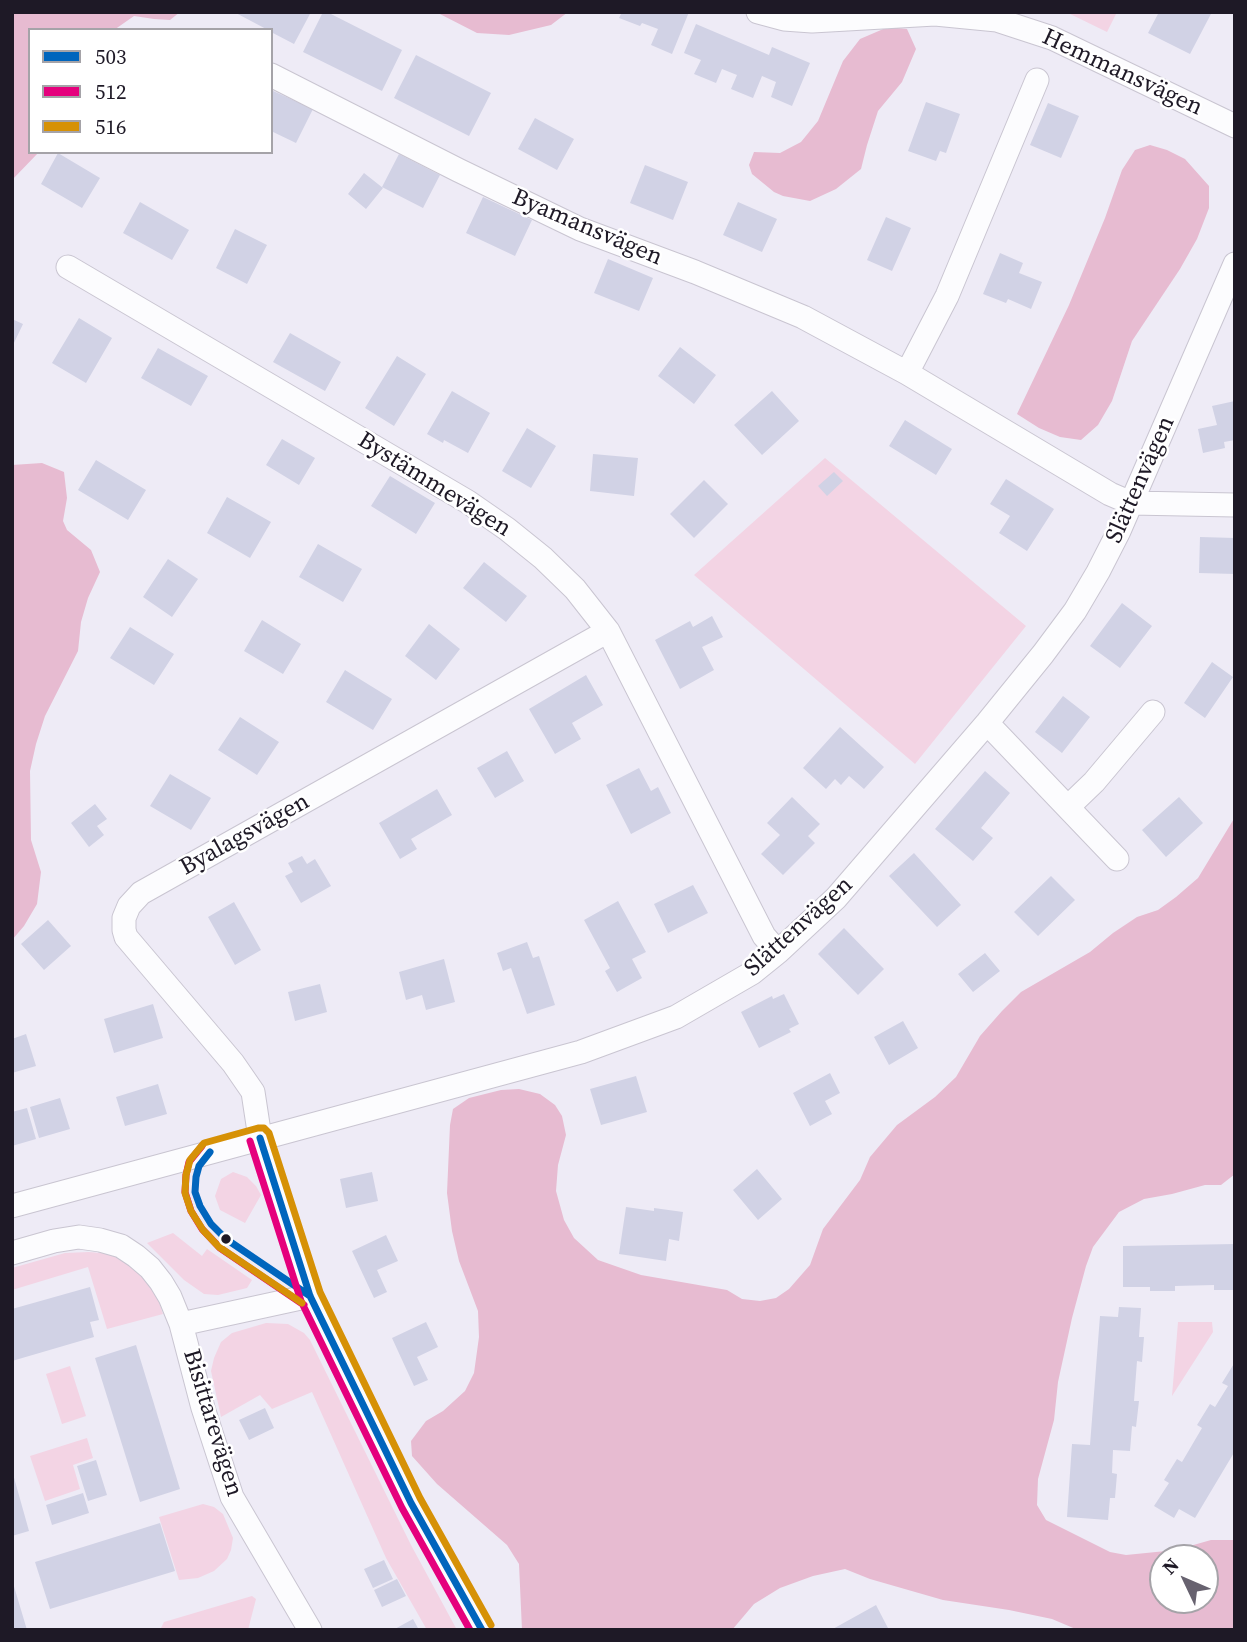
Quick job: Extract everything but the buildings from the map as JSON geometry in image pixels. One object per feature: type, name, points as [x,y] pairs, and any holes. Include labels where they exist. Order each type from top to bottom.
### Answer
[{"type":"street","name":"Hemmansvägen","points":[[758,12],[784,19],[812,21],[935,14],[998,20],[1052,38],[1235,126]]},
{"type":"street","name":"Byamansvägen","points":[[273,76],[580,229],[695,272],[803,317],[907,373],[1110,494],[1131,503]]},
{"type":"street","points":[[907,373],[947,296],[1037,80]]},
{"type":"street","name":"Slättenvägen","points":[[12,1206],[581,1052],[676,1017],[752,973],[836,898],[987,723],[1044,654],[1075,611],[1106,558],[1235,264]]},
{"type":"street","name":"Bystämmevägen","points":[[68,267],[468,502],[543,558],[575,589],[608,631],[764,936],[778,952]]},
{"type":"street","points":[[1131,503],[1235,505]]},
{"type":"street","name":"Byalagsvägen","points":[[482,1630],[411,1503],[310,1296],[260,1138],[253,1092],[246,1080],[126,937],[124,918],[129,906],[141,893],[608,631]]},
{"type":"street","points":[[1068,807],[1094,782],[1153,712]]},
{"type":"street","points":[[987,723],[1117,859]]},
{"type":"street","name":"Bisittarevägen","points":[[12,1254],[54,1241],[79,1237],[121,1246],[150,1268],[170,1297],[181,1324],[203,1408],[232,1497],[310,1630]]},
{"type":"street","name":"Bisittarevägen","points":[[181,1324],[310,1296]]},
{"type":"shaded area","points":[[12,12],[180,12],[170,20],[134,16],[117,28],[28,28],[28,154],[37,154],[12,180]]},
{"type":"shaded area","points":[[436,12],[568,12],[551,25],[509,35],[477,33]]},
{"type":"shaded area","points":[[1066,12],[1117,12],[1107,32]]},
{"type":"shaded area","points":[[888,27],[907,29],[916,49],[902,82],[878,111],[861,169],[836,189],[810,201],[774,192],[752,174],[749,165],[754,152],[780,153],[801,142],[818,121],[843,61],[860,39]]},
{"type":"shaded area","points":[[1150,145],[1185,159],[1209,186],[1209,208],[1197,239],[1180,269],[1132,341],[1112,401],[1098,425],[1081,440],[1060,437],[1017,414],[1069,305],[1122,170],[1135,150]]},
{"type":"shaded area","points":[[825,458],[1026,626],[915,764],[694,575]]},
{"type":"shaded area","points":[[42,463],[64,472],[67,498],[63,521],[67,530],[91,550],[100,572],[81,622],[78,651],[45,716],[36,744],[30,771],[31,840],[41,872],[37,904],[12,940],[12,465]]},
{"type":"shaded area","points":[[1235,817],[1235,1174],[1221,1185],[1205,1185],[1144,1199],[1119,1212],[1093,1247],[1072,1318],[1058,1382],[1054,1420],[1038,1479],[1037,1505],[1046,1520],[1110,1552],[1126,1555],[1149,1553],[1149,1614],[1219,1614],[1219,1544],[1197,1544],[1211,1540],[1235,1540],[1235,1630],[1078,1630],[1052,1619],[943,1600],[845,1569],[813,1576],[780,1588],[754,1604],[732,1630],[522,1630],[519,1564],[507,1545],[437,1484],[412,1456],[411,1441],[426,1421],[443,1411],[465,1391],[474,1373],[479,1337],[478,1311],[459,1261],[447,1193],[453,1109],[469,1098],[501,1090],[519,1089],[540,1094],[555,1105],[562,1116],[566,1135],[558,1165],[556,1191],[564,1220],[574,1238],[598,1260],[641,1275],[727,1290],[742,1299],[760,1301],[776,1298],[789,1289],[810,1265],[823,1229],[860,1180],[870,1157],[897,1125],[935,1097],[956,1077],[980,1036],[1002,1011],[1021,992],[1090,952],[1137,917],[1158,910],[1198,878]]},
{"type":"shaded area","points":[[233,1172],[247,1177],[261,1195],[245,1223],[220,1210],[215,1196],[221,1179]]},
{"type":"shaded area","points":[[173,1233],[202,1256],[207,1249],[252,1280],[247,1288],[218,1295],[204,1294],[184,1280],[147,1243]]},
{"type":"shaded area","points":[[65,1253],[111,1254],[135,1269],[156,1293],[163,1314],[107,1329],[88,1267],[12,1290],[12,1268]]},
{"type":"shaded area","points":[[1178,1322],[1212,1322],[1213,1332],[1172,1396]]},
{"type":"shaded area","points":[[266,1323],[288,1324],[304,1333],[310,1340],[411,1545],[457,1630],[427,1630],[386,1558],[312,1392],[272,1409],[260,1395],[221,1417],[211,1371],[221,1342],[232,1333]]},
{"type":"shaded area","points":[[70,1366],[86,1416],[62,1424],[46,1374]]},
{"type":"shaded area","points":[[87,1438],[93,1458],[73,1465],[80,1489],[45,1501],[30,1456]]},
{"type":"shaded area","points":[[203,1504],[214,1507],[223,1514],[233,1538],[231,1550],[227,1559],[214,1571],[198,1578],[179,1580],[159,1517]]},
{"type":"shaded area","points":[[252,1596],[256,1599],[248,1630],[160,1630],[164,1622]]},
{"type":"transit line","name":"516","points":[[302,1303],[219,1247],[203,1230],[191,1211],[185,1193],[186,1175],[190,1160],[204,1143],[258,1128],[264,1128],[269,1133],[320,1292],[420,1498],[491,1625]]},
{"type":"transit line","name":"503","points":[[260,1138],[310,1296],[411,1503],[482,1630]]},
{"type":"transit line","name":"512","points":[[250,1141],[301,1301],[402,1508],[470,1630]]},
{"type":"transit line","name":"512","points":[[202,1146],[189,1162],[185,1192],[191,1211],[202,1229],[220,1248],[304,1305]]},
{"type":"transit line","name":"503","points":[[210,1152],[199,1166],[195,1192],[211,1224],[226,1239],[310,1296]]}]
